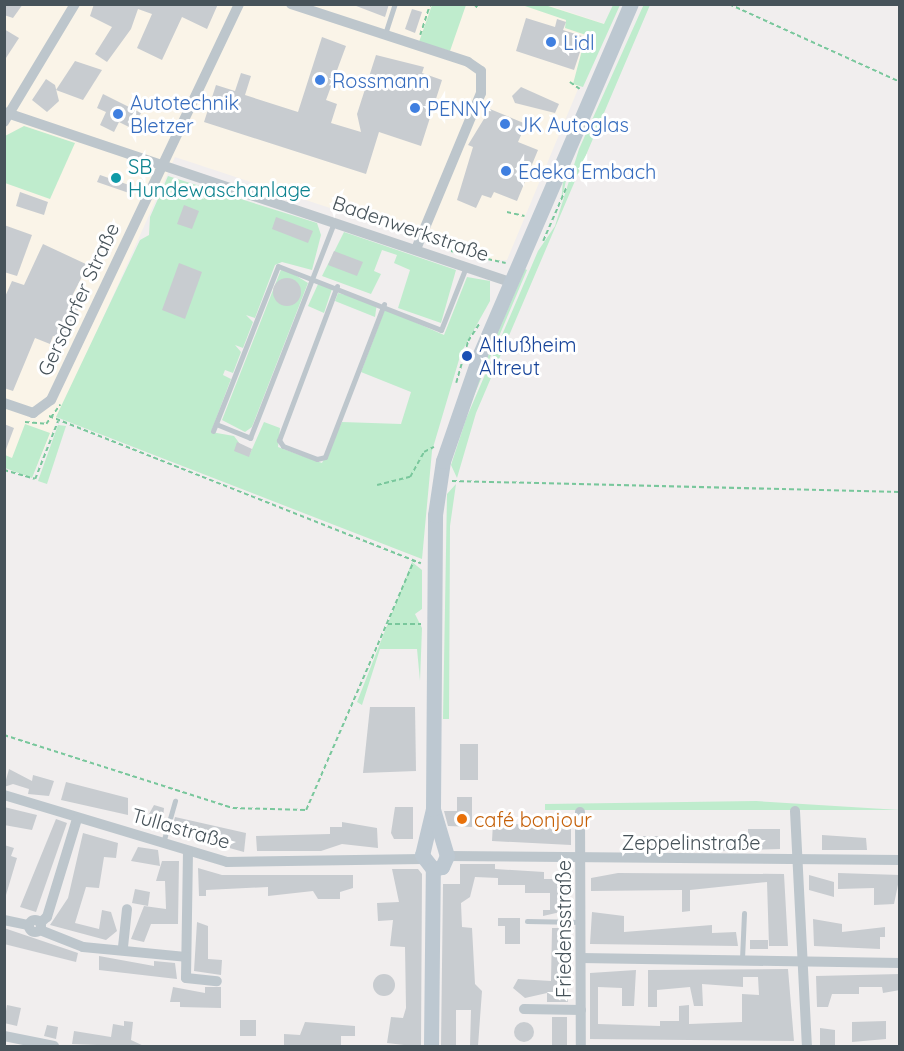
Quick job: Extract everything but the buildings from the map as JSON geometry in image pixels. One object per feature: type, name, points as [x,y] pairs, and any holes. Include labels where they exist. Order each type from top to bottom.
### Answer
[{"type":"street","points":[[6,116],[75,4]]},
{"type":"street","name":"Gersdorfer Straße","points":[[40,411],[51,400],[161,164],[239,4]]},
{"type":"street","points":[[291,4],[416,46],[480,71],[481,93],[416,249]]},
{"type":"street","points":[[431,1047],[434,855],[433,607],[435,515],[443,461],[480,354],[513,283],[631,4]]},
{"type":"street","name":"Badenwerkstraße","points":[[6,116],[335,221],[513,283]]},
{"type":"street","points":[[4,403],[29,413],[40,411]]},
{"type":"street","name":"Tullastraße","points":[[4,795],[77,819],[188,851],[236,862],[434,855]]},
{"type":"street","points":[[795,811],[794,860],[807,1047]]},
{"type":"street","name":"Friedensstraße","points":[[580,812],[581,1047]]},
{"type":"street","points":[[40,926],[47,917],[77,819]]},
{"type":"street","points":[[188,851],[186,978],[217,981]]},
{"type":"street","name":"Zeppelinstraße","points":[[434,855],[502,853],[580,861],[900,860]]},
{"type":"street","points":[[123,947],[127,909]]},
{"type":"street","points":[[4,920],[40,926],[83,947],[123,947],[186,957]]},
{"type":"street","points":[[581,958],[801,959],[900,963]]},
{"type":"street","points":[[524,1009],[581,1010]]},
{"type":"street","points":[[4,1036],[54,1047]]},
{"type":"lane","points":[[384,35],[395,4]]},
{"type":"lane","points":[[216,424],[250,438],[335,221]]},
{"type":"lane","points":[[213,431],[275,269],[282,265],[384,304],[441,330],[466,265]]},
{"type":"lane","points":[[337,286],[279,440],[291,450],[325,457],[384,304]]},
{"type":"lane","points":[[163,843],[175,801]]},
{"type":"lane","points":[[742,959],[744,913]]},
{"type":"lane","points":[[527,921],[581,922]]},
{"type":"path","points":[[416,46],[430,4]]},
{"type":"path","points":[[474,4],[478,8]]},
{"type":"path","points":[[729,4],[900,82]]},
{"type":"path","points":[[570,82],[584,90]]},
{"type":"path","points":[[507,212],[513,210],[528,218]]},
{"type":"path","points":[[462,358],[469,341],[483,319]]},
{"type":"path","points":[[40,411],[420,563]]},
{"type":"path","points":[[4,470],[35,480],[58,420]]},
{"type":"path","points":[[377,485],[410,477],[422,455]]},
{"type":"path","points":[[447,481],[900,492]]},
{"type":"path","points":[[4,735],[233,808],[306,810],[414,560]]},
{"type":"path","points":[[387,624],[424,624]]},
{"type":"shaded area","points":[[545,4],[605,24],[507,260],[491,261],[175,157],[36,468],[5,455],[4,5]]},
{"type":"green space","points":[[644,4],[650,5],[476,413],[457,478],[451,465],[466,419],[538,251],[555,226],[579,149]]},
{"type":"green space","points":[[432,5],[466,5],[450,51],[419,42]]},
{"type":"green space","points":[[522,5],[545,5],[604,24],[613,5],[620,5],[583,87],[573,84],[586,35],[565,28],[566,20]]},
{"type":"green space","points":[[638,5],[569,167],[561,203],[563,181]]},
{"type":"green space","points":[[24,126],[75,143],[50,199],[5,183],[5,136]]},
{"type":"green space","points":[[168,176],[317,223],[321,235],[312,270],[282,262],[275,265],[255,318],[246,315],[253,322],[243,348],[235,345],[241,352],[233,373],[225,370],[223,375],[231,379],[211,432],[234,436],[249,456],[264,422],[280,428],[278,447],[322,463],[342,422],[401,424],[411,392],[361,372],[385,309],[444,335],[467,277],[490,281],[490,301],[461,353],[432,451],[422,559],[56,417],[140,240],[149,235],[150,217]]},
{"type":"green space","points":[[344,232],[456,270],[441,323],[398,308],[410,270],[394,263],[397,255],[382,250],[374,271],[381,274],[371,294],[322,276]]},
{"type":"green space","points":[[282,267],[308,283],[252,427],[245,432],[222,420]]},
{"type":"green space","points":[[525,269],[527,270],[467,412],[473,391]]},
{"type":"green space","points":[[319,282],[332,289],[324,313],[308,306]]},
{"type":"green space","points":[[338,293],[377,303],[375,317],[335,301]]},
{"type":"green space","points":[[25,424],[50,433],[32,478],[5,468],[5,455],[12,458]]},
{"type":"green space","points":[[58,425],[66,426],[47,484],[38,481]]},
{"type":"green space","points":[[456,484],[450,526],[449,719],[443,719],[447,494]]},
{"type":"green space","points":[[412,562],[422,570],[422,609],[415,614],[422,628],[420,681],[417,649],[380,649],[362,705],[357,702]]},
{"type":"green space","points":[[756,801],[900,810],[545,810],[545,804]]},
{"type":"place","name":"Lidl","points":[[551,42]]},
{"type":"place","name":"Rossmann","points":[[320,80]]},
{"type":"place","name":"PENNY","points":[[415,108]]},
{"type":"place","name":"Autotechnik Bletzer","points":[[118,114]]},
{"type":"place","name":"JK Autoglas","points":[[505,124]]},
{"type":"place","name":"Edeka Embach","points":[[506,171]]},
{"type":"place","name":"SB Hundewaschanlage","points":[[116,178]]},
{"type":"place","name":"Altlußheim Altreut","points":[[467,356]]},
{"type":"place","name":"café bonjour","points":[[462,819]]}]
